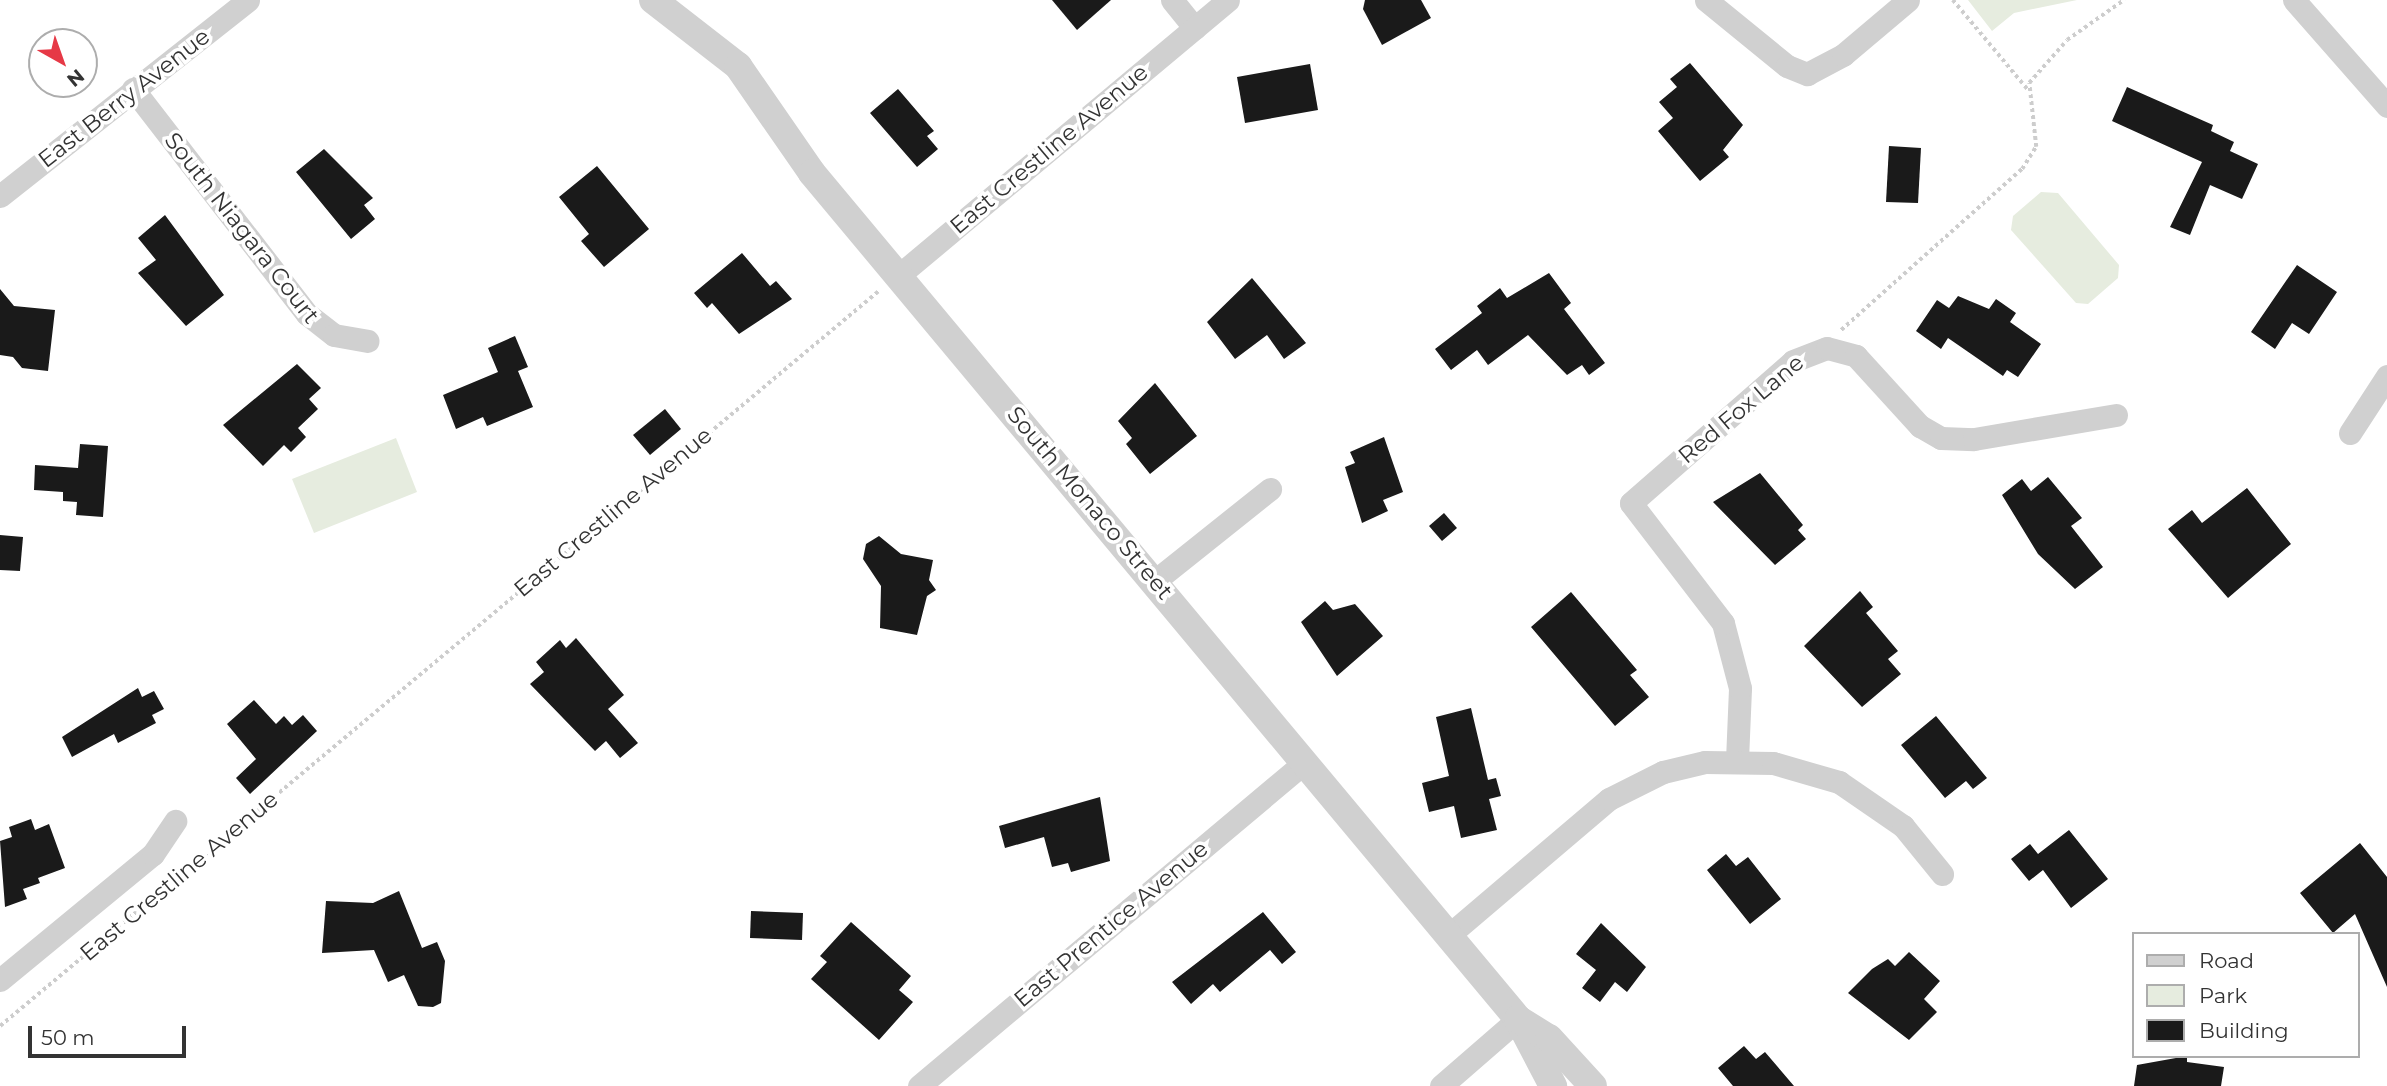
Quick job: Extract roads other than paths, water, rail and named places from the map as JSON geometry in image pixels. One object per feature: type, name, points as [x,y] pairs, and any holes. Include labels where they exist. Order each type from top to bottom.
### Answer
[{"type":"street","name":"East Berry Avenue","points":[[0,196],[248,0]]},
{"type":"street","name":"South Monaco Street","points":[[653,0],[738,66],[800,159],[1156,580],[1518,1019],[1553,1086]]},
{"type":"street","points":[[1172,0],[1195,28]]},
{"type":"street","name":"East Crestline Avenue","points":[[898,276],[1228,0]]},
{"type":"street","points":[[1706,0],[1773,56],[1807,74],[1843,55],[1908,0]]},
{"type":"street","points":[[2294,0],[2387,106]]},
{"type":"street","name":"South Niagara Court","points":[[133,89],[307,314],[334,335],[368,341]]},
{"type":"street","name":"Red Fox Lane","points":[[1737,760],[1740,688],[1723,623],[1631,503],[1793,361],[1827,348],[1856,356],[1920,426],[1941,438],[1974,439],[2116,415]]},
{"type":"street","points":[[2350,433],[2387,376]]},
{"type":"street","points":[[1156,580],[1270,489]]},
{"type":"street","points":[[1449,935],[1609,799],[1664,772],[1737,760],[1817,774],[1859,793],[1903,826],[1942,874]]},
{"type":"street","name":"East Prentice Avenue","points":[[919,1086],[1305,762]]},
{"type":"street","points":[[0,980],[153,854],[175,821]]},
{"type":"street","name":"South Monaco Street","points":[[1518,1019],[1549,1038],[1593,1086]]},
{"type":"street","points":[[1441,1086],[1518,1019]]}]
